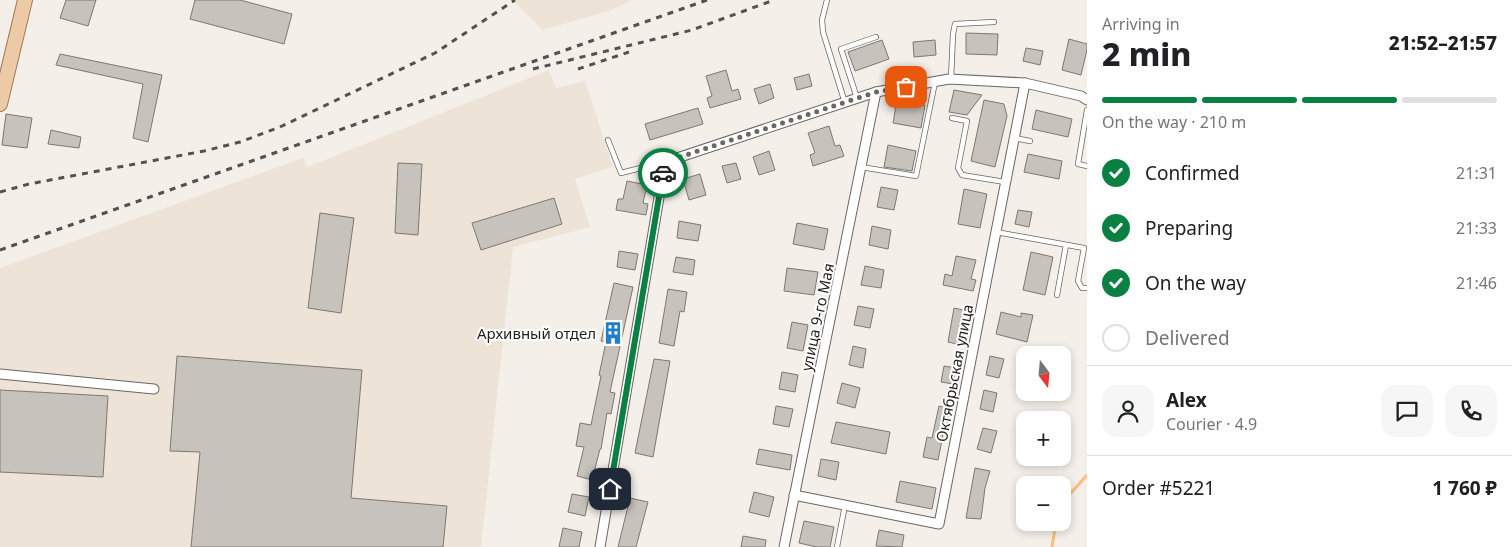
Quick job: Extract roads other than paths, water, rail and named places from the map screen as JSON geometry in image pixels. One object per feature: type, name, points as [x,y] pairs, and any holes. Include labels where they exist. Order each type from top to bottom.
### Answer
[{"type":"main road","points":[[0,104],[25,0]]},
{"type":"street","points":[[600,547],[665,162],[876,92],[936,81],[951,79],[1025,83],[1081,96],[1087,100]]},
{"type":"street","name":"Октябрьская улица","points":[[794,495],[939,524],[1025,83]]},
{"type":"street","name":"улица 9-го Мая","points":[[784,547],[876,92]]},
{"type":"street","points":[[0,374],[154,389]]},
{"type":"lane","points":[[827,0],[822,20],[823,32],[845,102]]},
{"type":"lane","points":[[951,79],[952,34],[955,24],[994,22]]},
{"type":"lane","points":[[857,98],[841,49],[876,37]]},
{"type":"lane","points":[[862,167],[916,176],[936,81]]},
{"type":"lane","points":[[1087,110],[1078,164],[1087,166]]},
{"type":"lane","points":[[952,118],[967,121],[958,168],[962,175],[1005,182]]},
{"type":"lane","points":[[1014,138],[1030,141]]},
{"type":"lane","points":[[608,140],[621,173],[665,162]]},
{"type":"lane","points":[[996,232],[1084,248],[1078,281],[1082,288],[1087,288]]},
{"type":"lane","points":[[1056,295],[1066,245]]},
{"type":"lane","points":[[837,547],[845,505]]},
{"type":"waterway","points":[[1071,493],[1087,475]]},
{"type":"waterway","points":[[1052,547],[1055,531]]},
{"type":"railway","points":[[0,192],[29,184],[204,151],[240,142],[280,127],[435,53],[515,0]]},
{"type":"railway","points":[[0,250],[707,0]]},
{"type":"railway","points":[[533,69],[692,30],[774,0]]},
{"type":"railway","points":[[578,69],[629,52]]},
{"type":"place","name":"Архивный отдел","points":[[613,333]]}]
